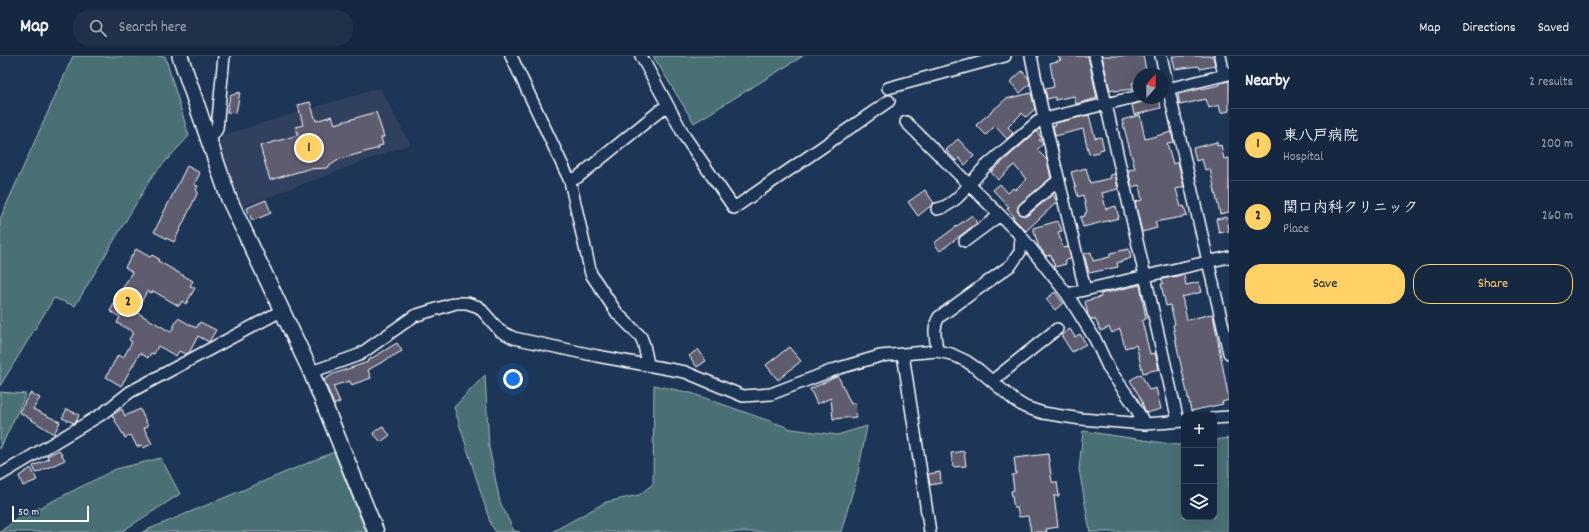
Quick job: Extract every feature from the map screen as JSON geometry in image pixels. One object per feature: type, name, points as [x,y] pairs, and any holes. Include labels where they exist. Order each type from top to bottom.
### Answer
[{"type":"street","points":[[180,56],[208,143],[229,199],[311,372],[376,532]]},
{"type":"street","points":[[208,143],[217,129],[224,56]]},
{"type":"street","points":[[511,56],[570,182],[591,274],[617,313],[641,337],[648,364]]},
{"type":"street","points":[[641,56],[685,137],[734,208],[890,101]]},
{"type":"street","points":[[888,88],[1005,56]]},
{"type":"street","points":[[1030,56],[1085,289]]},
{"type":"street","points":[[311,372],[359,355],[414,316],[433,309],[467,303],[479,308],[500,331],[514,338],[597,356],[648,364],[685,372],[743,396],[771,394],[858,361],[880,356],[937,351],[951,354],[966,362],[1025,407],[1043,413],[1081,419],[1145,424],[1181,421],[1095,56]]},
{"type":"street","points":[[1161,56],[1163,68]]},
{"type":"street","points":[[1169,88],[1226,75],[1220,56]]},
{"type":"street","points":[[937,209],[945,207],[970,186],[984,168],[1037,122],[1133,97]]},
{"type":"street","points":[[1169,101],[1229,353]]},
{"type":"street","points":[[570,182],[667,105]]},
{"type":"street","points":[[906,122],[1021,236],[1067,294],[1095,338],[1109,369],[1145,424]]},
{"type":"street","points":[[1024,209],[1059,180]]},
{"type":"street","points":[[965,241],[1000,215]]},
{"type":"street","points":[[937,351],[934,329],[935,323],[939,317],[1011,265],[1020,252],[1021,236]]},
{"type":"street","points":[[1067,294],[1229,256]]},
{"type":"street","points":[[0,475],[102,414],[130,392],[281,311]]},
{"type":"street","points":[[992,381],[1057,329]]},
{"type":"street","points":[[903,354],[930,532]]},
{"type":"street","points":[[1217,418],[1229,417]]},
{"type":"shaded area","points":[[380,88],[410,144],[239,208],[220,152],[222,135]]},
{"type":"green space","points":[[73,56],[165,56],[189,136],[153,175],[75,306],[54,298],[0,386],[0,219]]},
{"type":"green space","points":[[653,56],[803,56],[694,123]]},
{"type":"green space","points":[[485,375],[489,447],[500,502],[514,531],[520,532],[496,532],[491,525],[454,407]]},
{"type":"green space","points":[[654,385],[691,393],[792,429],[837,435],[867,426],[858,473],[841,532],[552,532],[606,502],[639,495],[653,484]]},
{"type":"green space","points":[[0,392],[26,394],[0,449]]},
{"type":"green space","points":[[1083,431],[1181,444],[1181,520],[1217,520],[1217,440],[1229,438],[1229,532],[1090,532],[1079,469]]},
{"type":"green space","points":[[334,452],[366,532],[142,532]]},
{"type":"green space","points":[[161,458],[180,494],[121,532],[0,532],[17,519],[116,469]]},
{"type":"building","points":[[1057,56],[1088,56],[1097,98],[1076,104],[1074,96],[1055,100],[1055,97],[1047,99],[1045,89],[1054,87],[1050,63],[1061,60]]},
{"type":"building","points":[[1102,56],[1143,56],[1146,68],[1133,68],[1133,89],[1110,90]]},
{"type":"building","points":[[1172,56],[1213,56],[1215,66],[1200,69],[1199,66],[1175,69]]},
{"type":"building","points":[[1022,71],[1029,79],[1030,84],[1020,93],[1010,82]]},
{"type":"building","points":[[1229,81],[1229,111],[1221,113],[1219,105],[1209,108],[1206,99],[1180,105],[1178,94],[1220,85],[1220,83]]},
{"type":"building","points":[[240,92],[236,113],[227,112],[230,96]]},
{"type":"building","points":[[1031,93],[1035,109],[1026,117],[1022,113],[1008,127],[1013,133],[1007,139],[995,126],[986,135],[976,125],[1006,99]]},
{"type":"building","points":[[310,102],[316,121],[332,116],[335,124],[376,112],[384,137],[381,137],[383,145],[378,146],[379,148],[340,159],[326,168],[308,169],[270,180],[260,146],[298,135],[296,127],[303,125],[298,105]]},
{"type":"building","points":[[1160,104],[1161,108],[1134,115],[1132,105]]},
{"type":"building","points":[[1089,115],[1095,138],[1101,137],[1104,149],[1099,150],[1099,152],[1089,154],[1083,129],[1055,136],[1053,126],[1056,125],[1055,123]]},
{"type":"building","points":[[1140,115],[1145,139],[1171,132],[1174,142],[1167,143],[1173,164],[1178,162],[1184,187],[1176,189],[1181,207],[1184,206],[1187,216],[1155,222],[1157,228],[1142,232],[1135,202],[1142,200],[1139,185],[1132,187],[1128,170],[1135,169],[1122,120]]},
{"type":"building","points":[[1037,131],[1042,139],[1039,140],[1043,144],[1037,150],[1047,160],[1051,178],[1020,204],[1017,211],[1021,215],[1028,215],[1053,194],[1057,202],[1026,231],[1013,218],[1014,216],[1007,209],[1009,207],[993,190],[1000,184],[1008,193],[1013,188],[1015,190],[1026,179],[1014,165],[998,180],[991,172]]},
{"type":"building","points":[[958,139],[974,156],[965,165],[959,158],[956,161],[946,150]]},
{"type":"building","points":[[1217,142],[1217,146],[1221,145],[1224,159],[1229,158],[1229,212],[1220,214],[1210,169],[1205,170],[1202,159],[1196,161],[1193,148]]},
{"type":"building","points":[[187,166],[200,173],[194,185],[198,186],[196,190],[198,192],[174,242],[154,232]]},
{"type":"building","points":[[1086,168],[1090,183],[1111,178],[1110,175],[1115,174],[1118,189],[1102,193],[1106,209],[1116,206],[1119,218],[1083,227],[1080,217],[1085,216],[1085,213],[1087,212],[1083,195],[1078,197],[1071,172]]},
{"type":"building","points":[[925,190],[934,203],[918,216],[908,202]]},
{"type":"building","points":[[266,200],[271,213],[252,221],[247,208]]},
{"type":"building","points":[[972,215],[977,223],[940,251],[934,243]]},
{"type":"building","points":[[1227,217],[1229,231],[1219,233],[1216,219]]},
{"type":"building","points":[[1058,221],[1062,231],[1058,232],[1063,248],[1068,247],[1071,259],[1065,260],[1066,264],[1055,267],[1051,255],[1046,256],[1038,245],[1033,228]]},
{"type":"building","points":[[136,249],[150,257],[152,255],[159,259],[158,261],[193,281],[190,286],[195,288],[186,304],[182,301],[179,306],[153,291],[152,293],[147,291],[136,312],[171,332],[178,318],[196,328],[200,322],[216,330],[209,342],[198,336],[189,353],[185,354],[179,351],[176,356],[158,346],[154,354],[151,353],[148,358],[140,353],[121,386],[106,377],[118,355],[123,358],[132,342],[129,340],[133,332],[117,323],[120,317],[110,311],[132,272],[125,267]]},
{"type":"building","points":[[1129,249],[1131,258],[1117,263],[1118,267],[1089,273],[1084,254],[1091,252],[1093,261],[1110,257],[1110,253]]},
{"type":"building","points":[[1184,275],[1186,285],[1199,282],[1202,292],[1182,297],[1187,320],[1211,314],[1213,315],[1229,400],[1222,402],[1223,404],[1191,411],[1177,347],[1173,325],[1175,324],[1170,305],[1166,306],[1161,284],[1163,284],[1162,279]]},
{"type":"building","points":[[1140,285],[1146,319],[1142,321],[1150,354],[1155,353],[1159,369],[1143,373],[1136,345],[1125,348],[1120,329],[1112,333],[1109,327],[1101,331],[1095,319],[1091,319],[1088,315],[1085,301],[1101,297],[1100,294]]},
{"type":"building","points":[[1055,292],[1063,303],[1055,310],[1046,299]]},
{"type":"building","points":[[1070,329],[1075,337],[1080,334],[1086,344],[1072,352],[1061,335]]},
{"type":"building","points":[[397,343],[402,351],[368,370],[371,378],[351,385],[350,381],[333,386],[340,402],[334,405],[324,380],[333,374],[368,362],[367,361]]},
{"type":"building","points":[[789,347],[801,361],[778,380],[766,365]]},
{"type":"building","points":[[698,349],[706,361],[697,367],[689,356]]},
{"type":"building","points":[[1141,374],[1149,390],[1156,388],[1161,409],[1146,413],[1141,399],[1130,380]]},
{"type":"building","points":[[838,376],[851,404],[855,403],[856,417],[833,419],[831,398],[817,404],[810,389]]},
{"type":"building","points":[[30,393],[40,398],[33,409],[60,422],[54,434],[19,412]]},
{"type":"building","points":[[67,409],[79,415],[76,422],[74,423],[62,418]]},
{"type":"building","points":[[122,409],[125,416],[140,409],[148,426],[144,428],[152,444],[143,448],[142,445],[137,447],[131,435],[125,438],[112,415]]},
{"type":"building","points":[[382,426],[390,435],[381,442],[373,433]]},
{"type":"building","points":[[59,450],[65,460],[36,473],[33,466],[49,459],[47,456]]},
{"type":"building","points":[[964,451],[966,466],[953,467],[951,453]]},
{"type":"building","points":[[1048,454],[1052,482],[1057,482],[1059,496],[1054,496],[1058,527],[1046,529],[1047,532],[1031,532],[1028,516],[1019,517],[1017,508],[1014,508],[1011,491],[1014,490],[1012,475],[1016,474],[1014,458]]},
{"type":"building","points":[[31,468],[37,480],[23,486],[19,476]]},
{"type":"building","points":[[940,472],[941,483],[930,485],[928,474]]},
{"type":"place","name":"東八戸病院","points":[[309,148]]},
{"type":"place","name":"関口内科クリニック","points":[[128,302]]}]
